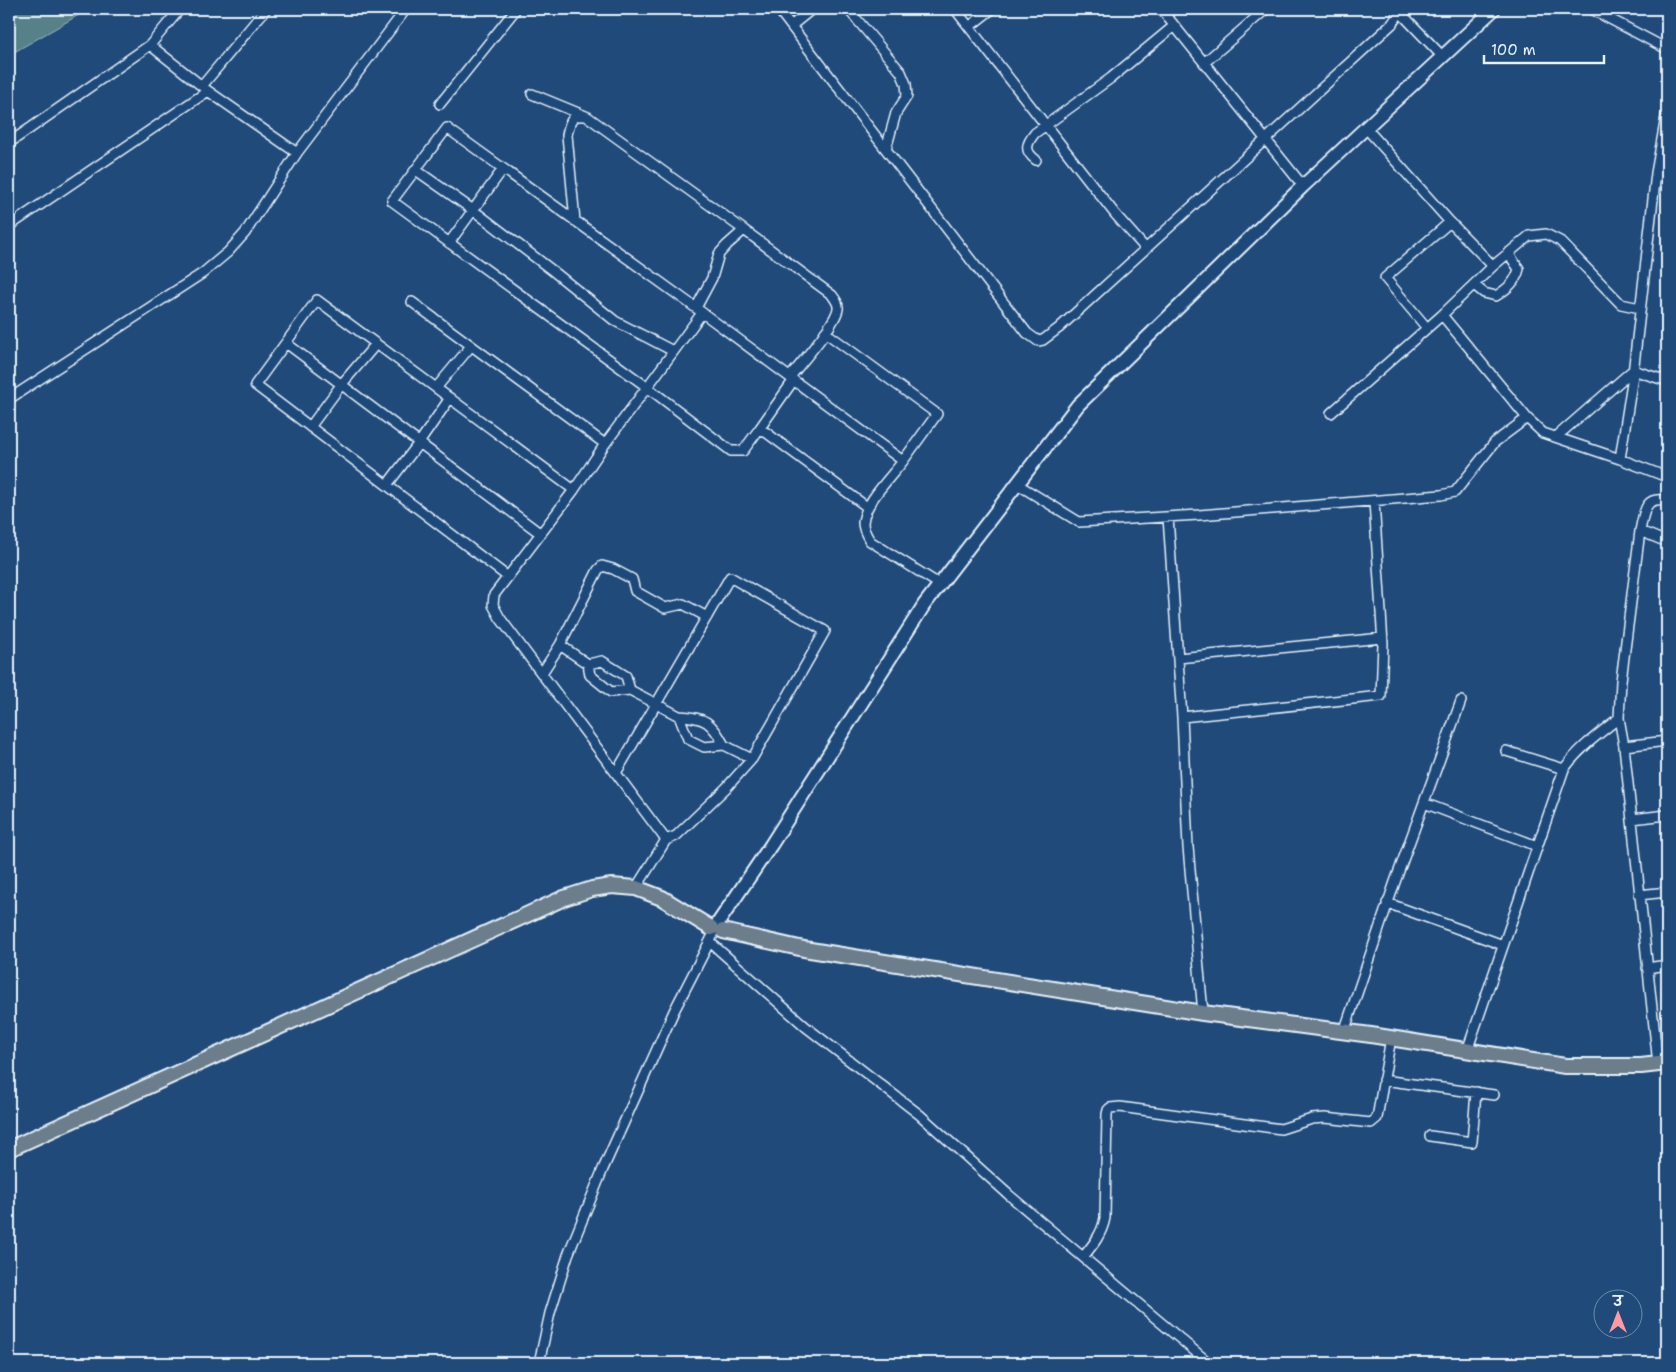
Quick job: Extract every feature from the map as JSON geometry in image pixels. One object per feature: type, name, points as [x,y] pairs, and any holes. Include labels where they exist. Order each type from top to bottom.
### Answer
[{"type":"main road","points":[[9,1149],[564,898],[592,889],[612,886],[636,888],[662,898],[715,932],[804,949],[1202,1013],[1391,1038],[1565,1066],[1641,1066],[1663,1064]]},
{"type":"street","points":[[9,143],[150,45],[180,9]]},
{"type":"street","points":[[9,226],[205,88],[266,9]]},
{"type":"street","points":[[9,397],[203,273],[228,252],[245,233],[297,153],[406,9]]},
{"type":"street","points":[[440,104],[516,9]]},
{"type":"street","points":[[778,9],[1028,333],[1038,340],[1044,340],[1058,328],[1392,24],[1398,10]]},
{"type":"street","points":[[791,26],[812,9]]},
{"type":"street","points":[[848,9],[901,72],[908,90],[907,96],[896,113],[886,149]]},
{"type":"street","points":[[955,9],[1116,214],[1146,249]]},
{"type":"street","points":[[969,27],[992,9]]},
{"type":"street","points":[[1161,9],[1303,186]]},
{"type":"street","points":[[1204,63],[1266,9]]},
{"type":"street","points":[[539,1363],[550,1313],[568,1255],[599,1178],[674,1011],[715,932],[924,605],[1078,405],[1303,186],[1494,9]]},
{"type":"street","points":[[1590,9],[1667,49]]},
{"type":"street","points":[[1398,10],[1442,57]]},
{"type":"street","points":[[1036,160],[1028,152],[1032,136],[1111,78],[1174,26]]},
{"type":"street","points":[[150,45],[205,88],[297,153]]},
{"type":"street","points":[[532,94],[588,117],[744,230],[835,299],[838,310],[825,332],[791,379],[743,451],[731,451],[647,387],[392,201],[447,128],[699,310],[791,379],[903,461]]},
{"type":"street","points":[[1620,459],[1633,370],[1656,173],[1667,111]]},
{"type":"street","points":[[575,221],[567,135],[570,122],[574,117],[580,115],[588,117]]},
{"type":"street","points":[[1366,128],[1492,266]]},
{"type":"street","points":[[449,242],[503,169]]},
{"type":"street","points":[[416,170],[473,210],[553,271],[615,322],[673,351]]},
{"type":"street","points":[[1427,328],[1385,278],[1450,222]]},
{"type":"street","points":[[666,840],[500,618],[493,605],[494,595],[574,490],[673,351],[699,310],[719,254],[744,230]]},
{"type":"street","points":[[1330,413],[1442,315],[1492,266],[1529,236],[1546,234],[1560,241],[1621,304],[1640,308]]},
{"type":"street","points":[[1474,285],[1484,293],[1496,296],[1517,279],[1519,269],[1508,253]]},
{"type":"street","points":[[508,576],[255,385],[317,300],[574,490]]},
{"type":"street","points":[[412,302],[605,444]]},
{"type":"street","points":[[1442,315],[1527,418],[1543,433],[1667,477]]},
{"type":"street","points":[[825,332],[937,414],[867,507],[863,525],[870,541],[940,584]]},
{"type":"street","points":[[286,343],[540,534]]},
{"type":"street","points":[[310,427],[341,385],[376,344]]},
{"type":"street","points":[[436,388],[471,346]]},
{"type":"street","points":[[1633,370],[1667,381]]},
{"type":"street","points":[[1556,437],[1633,370]]},
{"type":"street","points":[[387,485],[450,398]]},
{"type":"street","points":[[1017,484],[1079,522],[1168,517],[1441,495],[1455,492],[1495,442],[1527,418]]},
{"type":"street","points":[[760,428],[867,507]]},
{"type":"street","points":[[1663,1064],[1647,968],[1624,746],[1619,718],[1621,681],[1640,531],[1648,503],[1653,500],[1667,501]]},
{"type":"street","points":[[1182,716],[1381,696],[1382,638],[1374,501]]},
{"type":"street","points":[[1168,517],[1182,716],[1188,847],[1202,1013]]},
{"type":"street","points":[[1640,531],[1667,542]]},
{"type":"street","points":[[542,673],[560,645],[598,570],[602,566],[632,578],[635,591],[665,608],[683,604],[707,617]]},
{"type":"street","points":[[616,773],[730,577],[826,631],[752,759],[726,788],[676,836],[666,840],[636,888]]},
{"type":"street","points":[[1178,658],[1382,638]]},
{"type":"street","points":[[560,645],[588,664],[590,676],[611,692],[630,690],[679,716],[695,716],[715,728],[724,745]]},
{"type":"street","points":[[588,664],[602,660],[626,676],[630,690]]},
{"type":"street","points":[[1344,1032],[1387,903],[1461,702]]},
{"type":"street","points":[[679,716],[688,739],[704,747],[724,745],[752,759]]},
{"type":"street","points":[[1466,1051],[1564,769],[1588,742],[1619,718]]},
{"type":"street","points":[[1624,746],[1667,741]]},
{"type":"street","points":[[1506,751],[1564,769]]},
{"type":"street","points":[[1424,803],[1538,846]]},
{"type":"street","points":[[1632,819],[1667,815]]},
{"type":"street","points":[[1639,896],[1667,892]]},
{"type":"street","points":[[1387,903],[1503,945]]},
{"type":"street","points":[[715,932],[806,1027],[920,1115],[1009,1195],[1209,1363]]},
{"type":"street","points":[[1647,968],[1667,965]]},
{"type":"street","points":[[1083,1257],[1097,1239],[1105,1218],[1107,1114],[1110,1108],[1120,1107],[1281,1129],[1312,1118],[1371,1123],[1377,1118],[1391,1038]]},
{"type":"street","points":[[1383,1080],[1494,1095]]},
{"type":"street","points":[[1430,1136],[1472,1142],[1476,1092]]},
{"type":"green space","points":[[9,9],[89,9],[9,55]]}]
